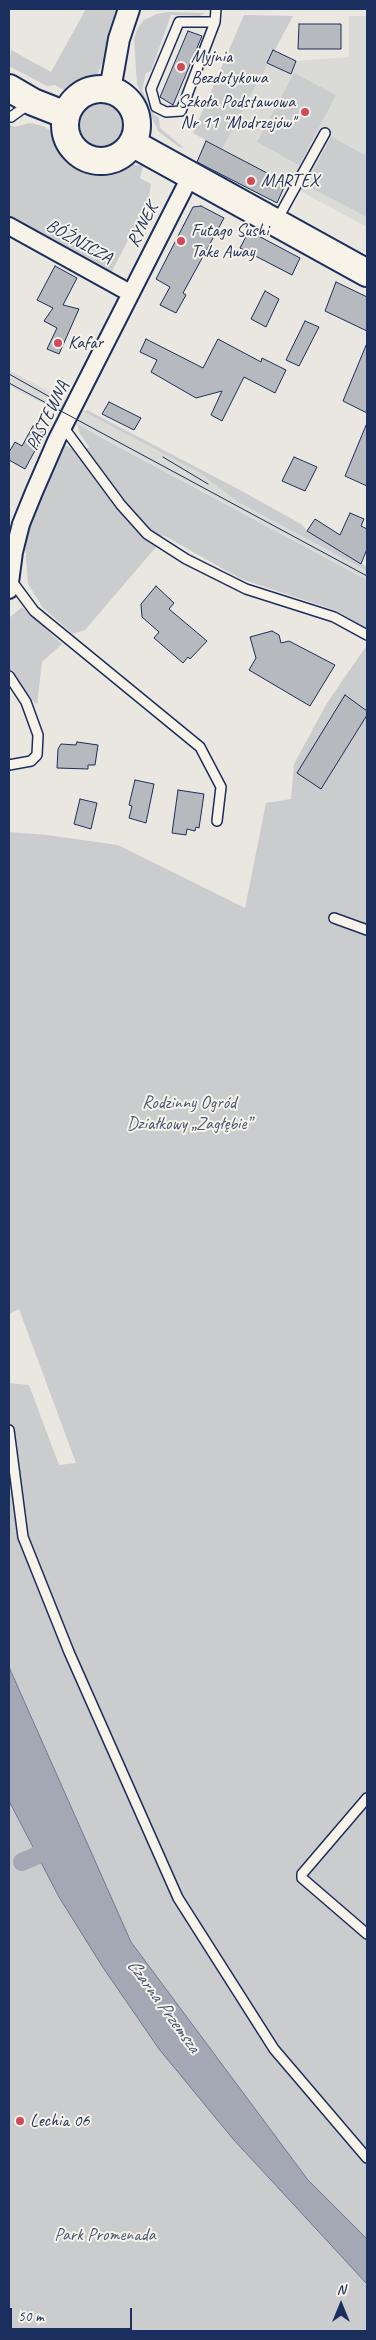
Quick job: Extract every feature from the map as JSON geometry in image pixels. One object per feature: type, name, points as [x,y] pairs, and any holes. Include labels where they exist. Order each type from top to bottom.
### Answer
[{"type":"main road","points":[[9,88],[33,102],[66,115]]},
{"type":"main road","points":[[96,89],[110,90],[120,94],[134,111],[137,122],[132,143],[115,158],[93,160],[82,155],[68,138],[65,127],[66,115],[73,103],[83,94],[96,89]]},
{"type":"main road","points":[[132,143],[367,273]]},
{"type":"street","points":[[110,90],[118,39],[129,9]]},
{"type":"street","name":"RYNEK","points":[[130,293],[191,175]]},
{"type":"street","name":"BÓŹNICZA","points":[[9,226],[130,293]]},
{"type":"street","name":"PASTEWNA","points":[[10,585],[20,524],[64,428],[130,293]]},
{"type":"lane","points":[[215,22],[179,22],[152,89],[156,107],[166,112],[181,111],[215,22],[216,9]]},
{"type":"lane","points":[[9,116],[11,117],[33,102]]},
{"type":"lane","points":[[276,222],[325,133]]},
{"type":"lane","points":[[64,428],[121,505],[147,534],[186,558],[246,589],[334,617],[367,635]]},
{"type":"lane","points":[[10,585],[34,611],[200,746],[221,787],[217,821]]},
{"type":"lane","points":[[9,676],[26,702],[38,734],[37,755],[31,760],[9,765]]},
{"type":"lane","points":[[334,918],[367,930]]},
{"type":"lane","points":[[9,1430],[23,1537],[69,1652],[178,1898],[274,2049],[367,2158]]},
{"type":"lane","points":[[367,1798],[302,1874],[302,1878],[367,1934]]},
{"type":"shaded area","name":"Szkoła Podstawowa Nr 11 \"Modrzejów\"","points":[[349,16],[367,16],[367,227],[222,149],[267,63],[291,74],[296,61],[349,57]]},
{"type":"shaded area","points":[[9,370],[200,473],[238,502],[367,571],[367,580],[102,437],[62,419],[63,414],[9,386]]},
{"type":"green space","points":[[86,9],[118,9],[111,27],[104,58],[98,73],[91,79],[68,92],[55,85],[47,86],[9,66],[11,50],[51,72]]},
{"type":"green space","points":[[168,12],[205,13],[200,16],[171,15],[151,71],[146,73],[142,90],[154,115],[159,117],[160,128],[184,148],[179,147],[158,131],[137,84],[134,39],[138,28],[144,20],[157,14]]},
{"type":"green space","points":[[244,15],[293,16],[222,149],[193,133]]},
{"type":"green space","points":[[294,73],[336,95],[299,165],[257,142]]},
{"type":"green space","points":[[106,101],[110,102],[120,111],[123,115],[123,133],[114,143],[106,147],[96,147],[88,143],[79,133],[78,119],[82,111],[92,102]]},
{"type":"green space","points":[[30,123],[43,126],[54,133],[68,154],[91,167],[106,168],[119,164],[143,166],[140,178],[151,184],[148,202],[111,273],[9,216],[9,124],[15,127]]},
{"type":"green space","points":[[331,137],[367,156],[367,217],[306,185]]},
{"type":"green space","points":[[87,410],[301,524],[307,531],[367,567],[367,571],[238,502],[200,473],[85,412]]},
{"type":"green space","points":[[78,425],[367,580],[367,629],[337,611],[241,579],[163,535],[156,547],[85,630],[73,634],[43,608],[28,584],[25,544],[34,506],[64,444],[80,454],[89,447],[79,432]]},
{"type":"green space","points":[[22,607],[62,644],[42,662],[37,705],[9,674],[9,618]]},
{"type":"green space","name":"Rodzinny Ogród Działkowy „Zagłębie”","points":[[367,645],[367,2239],[308,2180],[131,1942],[9,1667],[9,1383],[29,1385],[59,1465],[76,1463],[19,1309],[9,1314],[9,832],[47,835],[118,845],[245,908],[266,803],[291,799],[294,764],[327,703]]},
{"type":"green space","name":"Park Promenada","points":[[9,1801],[59,1897],[233,2139],[367,2284],[367,2331],[9,2331]]},
{"type":"water","name":"Czarna Przemsza","points":[[9,1667],[131,1942],[308,2180],[367,2239],[367,2284],[233,2139],[159,2049],[102,1966],[59,1897],[9,1801]]},
{"type":"building","points":[[299,24],[341,24],[341,49],[298,49]]},
{"type":"building","name":"Myjnia Bezdotykowa","points":[[188,31],[202,36],[173,105],[160,97]]},
{"type":"building","points":[[273,50],[296,61],[291,74],[267,63]]},
{"type":"building","points":[[206,141],[286,183],[277,203],[197,162]]},
{"type":"building","points":[[201,206],[224,218],[183,293],[186,295],[176,313],[160,305],[170,287],[156,279],[193,207]]},
{"type":"building","points":[[249,231],[300,258],[292,275],[240,248]]},
{"type":"building","points":[[55,266],[77,278],[63,305],[79,309],[59,354],[47,349],[57,328],[44,321],[53,308],[37,300]]},
{"type":"building","points":[[336,282],[367,297],[367,331],[325,311]]},
{"type":"building","points":[[265,291],[279,299],[266,327],[251,319]]},
{"type":"building","points":[[305,321],[319,327],[299,366],[286,360]]},
{"type":"building","points":[[146,339],[203,368],[218,339],[261,362],[262,358],[286,370],[275,393],[244,377],[222,421],[211,415],[222,391],[196,398],[151,372],[157,360],[140,352]]},
{"type":"building","points":[[367,343],[367,413],[343,401]]},
{"type":"building","points":[[109,402],[141,418],[134,430],[102,414]]},
{"type":"building","points":[[367,423],[367,486],[345,476]]},
{"type":"building","points":[[33,426],[45,432],[25,469],[9,460],[9,452],[15,442],[22,446]]},
{"type":"building","points":[[294,457],[317,467],[305,491],[282,481]]},
{"type":"building","points":[[350,513],[364,519],[361,526],[367,529],[367,549],[361,564],[307,531],[315,519],[340,535]]},
{"type":"building","points":[[156,586],[174,603],[169,609],[207,641],[190,659],[188,657],[183,663],[154,638],[159,632],[142,617],[141,604]]},
{"type":"building","points":[[272,631],[279,635],[281,643],[289,641],[335,665],[310,706],[249,670],[256,658],[250,637]]},
{"type":"building","points":[[345,695],[367,711],[367,715],[321,789],[297,773]]},
{"type":"building","points":[[77,742],[98,745],[95,765],[88,765],[88,769],[57,768],[58,749],[61,744],[76,745]]},
{"type":"building","points":[[135,780],[154,784],[146,823],[129,818],[132,806],[129,805]]},
{"type":"building","points":[[178,790],[204,794],[199,828],[196,827],[195,831],[187,829],[186,835],[172,833]]},
{"type":"building","points":[[80,799],[97,803],[91,829],[74,824]]},
{"type":"waterway","points":[[22,1862],[56,1847]]},
{"type":"tram line","points":[[9,374],[57,401]]},
{"type":"tram line","points":[[9,383],[367,576]]},
{"type":"tram line","points":[[163,457],[208,484]]},
{"type":"place","name":"Myjnia Bezdotykowa","points":[[181,67]]},
{"type":"place","name":"Szkoła Podstawowa Nr 11 \"Modrzejów\"","points":[[305,112]]},
{"type":"place","name":"MARTEX","points":[[251,181]]},
{"type":"place","name":"Futago Sushi Take Away","points":[[181,241]]},
{"type":"place","name":"Kafar","points":[[58,343]]},
{"type":"place","name":"Lechia 06","points":[[20,2121]]}]
